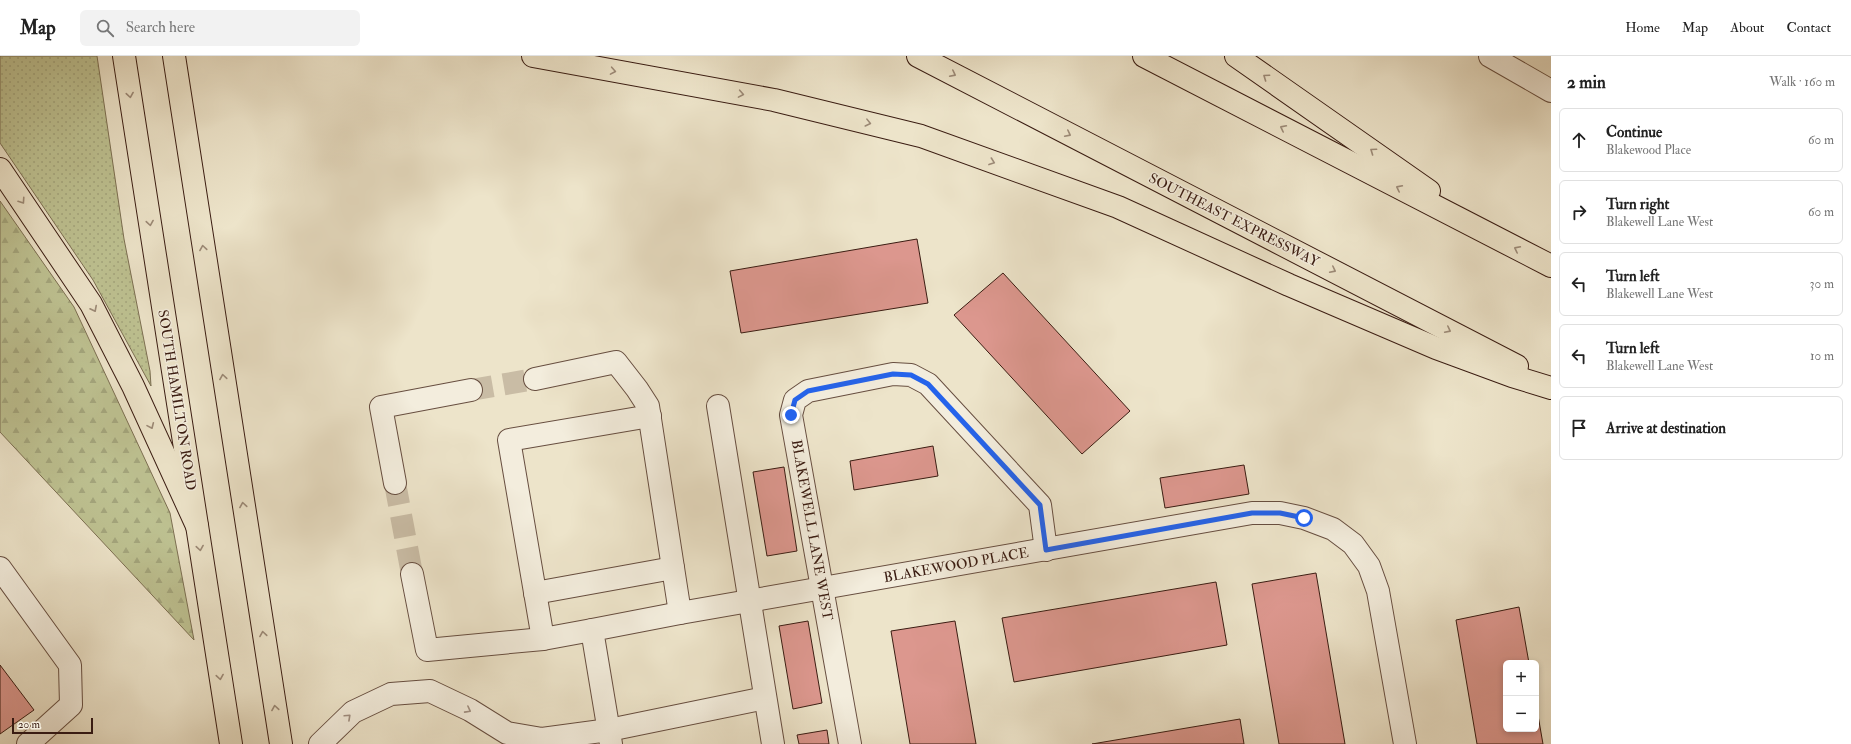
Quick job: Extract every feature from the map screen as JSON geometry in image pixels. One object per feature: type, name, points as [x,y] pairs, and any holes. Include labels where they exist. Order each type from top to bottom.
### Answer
[{"type":"main road","name":"SOUTH HAMILTON ROAD","points":[[124,56],[231,744]]},
{"type":"main road","points":[[174,56],[281,744]]},
{"type":"main road","points":[[533,56],[774,100],[921,136],[1118,207],[1289,285],[1436,348],[1512,376],[1551,388]]},
{"type":"main road","name":"SOUTHEAST EXPRESSWAY","points":[[918,56],[1551,383]]},
{"type":"main road","points":[[1144,56],[1551,266]]},
{"type":"main road","points":[[1236,56],[1404,173],[1484,231]]},
{"type":"main road","points":[[0,169],[91,304],[133,386],[197,526]]},
{"type":"lane","points":[[1492,56],[1551,90]]},
{"type":"lane","points":[[535,379],[616,362],[648,406],[680,612]]},
{"type":"lane","name":"BLAKEWELL LANE WEST","points":[[850,744],[791,415],[795,400],[808,391],[893,374],[911,375],[928,384],[1040,505],[1046,550]]},
{"type":"lane","points":[[396,483],[381,407],[471,390]]},
{"type":"lane","points":[[718,406],[773,744]]},
{"type":"lane","points":[[543,639],[509,440],[650,416]]},
{"type":"lane","name":"BLAKEWOOD PLACE","points":[[412,574],[427,650],[543,639],[680,612],[749,602],[1252,513],[1280,513],[1298,517],[1333,529],[1352,544],[1369,566],[1378,591],[1405,744]]},
{"type":"lane","points":[[0,568],[70,665],[71,705],[28,744]]},
{"type":"lane","points":[[535,593],[673,568]]},
{"type":"lane","points":[[592,630],[610,737]]},
{"type":"lane","points":[[320,744],[353,712],[391,694],[430,691],[470,710],[507,733],[542,739],[610,737],[765,698]]},
{"type":"green space","points":[[0,56],[97,56],[124,239],[150,371],[151,386],[93,280],[0,143]]},
{"type":"green space","points":[[0,201],[74,307],[170,513],[194,640],[0,432]]},
{"type":"building","points":[[917,239],[928,303],[741,333],[730,271]]},
{"type":"building","points":[[1003,273],[1130,411],[1082,454],[954,315]]},
{"type":"building","points":[[933,446],[938,476],[854,490],[850,461]]},
{"type":"building","points":[[1244,465],[1249,494],[1165,508],[1160,478]]},
{"type":"building","points":[[784,467],[797,551],[767,556],[753,472]]},
{"type":"building","points":[[1316,573],[1345,744],[1279,744],[1252,584]]},
{"type":"building","points":[[1216,582],[1227,645],[1014,682],[1002,618]]},
{"type":"building","points":[[1519,607],[1528,660],[1503,660],[1503,732],[1539,732],[1539,721],[1543,744],[1477,744],[1456,620]]},
{"type":"building","points":[[808,621],[822,703],[793,709],[779,626]]},
{"type":"building","points":[[955,621],[976,744],[910,744],[891,631]]},
{"type":"building","points":[[0,665],[34,710],[0,734]]},
{"type":"building","points":[[1240,719],[1244,744],[1092,744]]},
{"type":"building","points":[[827,730],[829,744],[799,744],[797,735]]},
{"type":"tunnel","points":[[471,390],[535,379]]},
{"type":"tunnel","points":[[395,483],[412,574]]},
{"type":"route","points":[[791,415],[795,400],[808,391],[893,374],[911,375],[928,384],[1040,505],[1046,550],[1252,513],[1280,513],[1304,518]]}]
